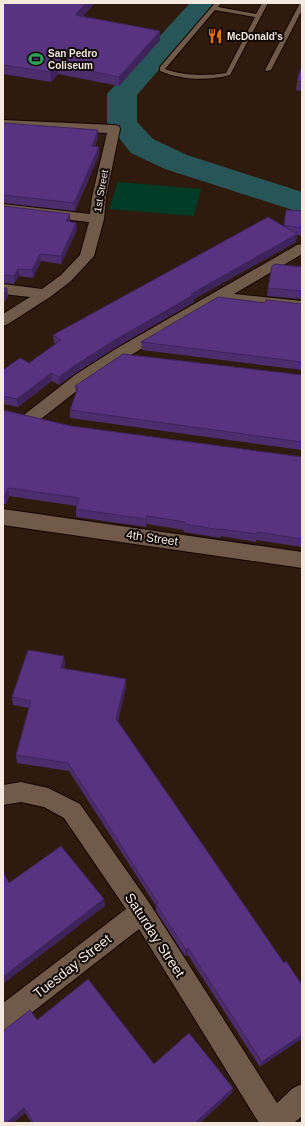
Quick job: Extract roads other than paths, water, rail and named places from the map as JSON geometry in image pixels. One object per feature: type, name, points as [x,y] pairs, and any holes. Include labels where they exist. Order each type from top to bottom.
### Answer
[{"type":"street","name":"1st Street","points":[[3,124],[114,129],[87,256],[66,278],[45,294],[3,321]]},
{"type":"street","points":[[3,208],[96,219]]},
{"type":"street","points":[[51,422],[24,416],[120,354],[302,248]]},
{"type":"street","points":[[3,289],[45,294]]},
{"type":"street","points":[[217,297],[302,306]]},
{"type":"street","points":[[120,354],[144,357]]},
{"type":"street","name":"4th Street","points":[[3,517],[302,560]]},
{"type":"street","name":"Saturday Street","points":[[3,795],[21,792],[48,798],[72,811],[142,912],[274,1123]]},
{"type":"street","name":"Tuesday Street","points":[[3,1020],[142,912]]},
{"type":"street","points":[[274,1123],[302,1097]]},
{"type":"lane","points":[[218,3],[162,68],[162,70],[178,74],[211,76],[222,76],[228,74],[265,3]]},
{"type":"lane","points":[[268,70],[302,4]]},
{"type":"lane","points":[[213,8],[258,16]]},
{"type":"waterway","points":[[204,3],[122,94],[122,123],[142,146],[176,162],[302,203]]},
{"type":"place","name":"McDonald's","points":[[215,36]]},
{"type":"place","name":"San Pedro Coliseum","points":[[36,59]]}]
